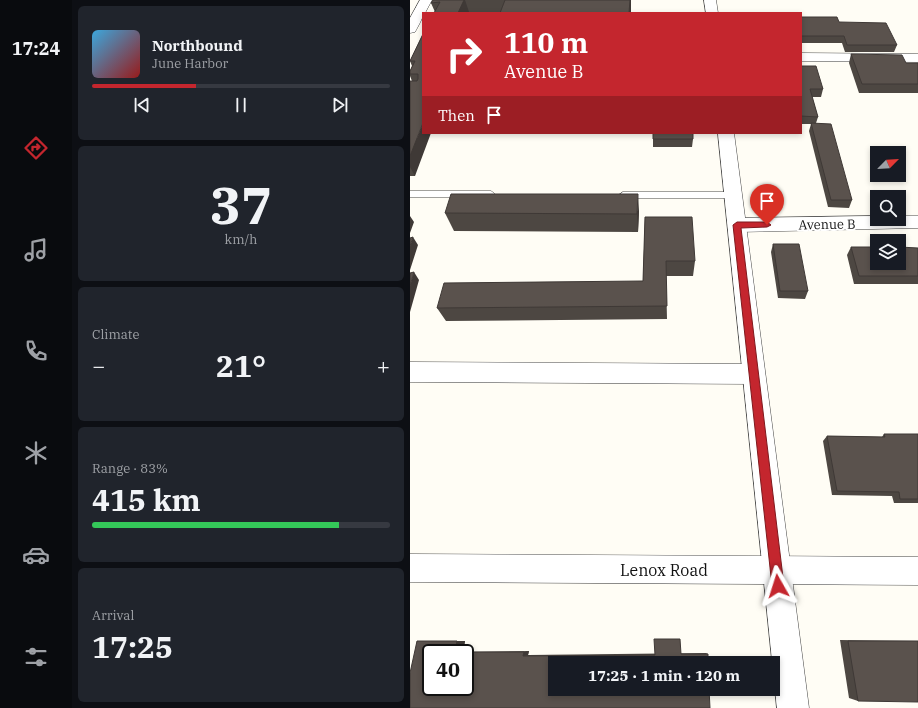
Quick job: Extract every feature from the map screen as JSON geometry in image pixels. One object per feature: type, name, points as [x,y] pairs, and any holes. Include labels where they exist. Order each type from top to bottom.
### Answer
[{"type":"street","points":[[414,23],[426,0]]},
{"type":"street","points":[[710,0],[712,12]]},
{"type":"street","points":[[802,57],[918,58]]},
{"type":"street","points":[[726,134],[793,708]]},
{"type":"street","name":"Avenue B","points":[[737,225],[918,222]]},
{"type":"street","points":[[410,372],[754,374]]},
{"type":"street","name":"Lenox Road","points":[[410,568],[918,571]]},
{"type":"lane","points":[[410,194],[497,194]]},
{"type":"lane","points":[[615,195],[733,195]]},
{"type":"building","points":[[433,0],[464,0],[458,12],[435,12],[440,2],[431,3]]},
{"type":"building","points":[[505,0],[630,0],[629,12],[500,12]]},
{"type":"building","points":[[802,17],[837,17],[839,22],[886,23],[897,45],[847,45],[844,36],[802,36]]},
{"type":"building","points":[[422,36],[422,126],[410,156],[410,81],[417,81],[418,74],[410,74],[415,61],[410,61]]},
{"type":"building","points":[[851,54],[902,55],[906,63],[918,63],[918,84],[862,84]]},
{"type":"building","points":[[802,66],[816,66],[823,89],[810,89],[818,117],[802,116]]},
{"type":"building","points":[[811,123],[831,124],[852,200],[831,200]]},
{"type":"building","points":[[653,134],[693,134],[693,139],[653,139]]},
{"type":"building","points":[[451,194],[638,194],[637,214],[445,213]]},
{"type":"building","points":[[645,217],[692,217],[695,261],[666,261],[667,306],[437,308],[444,283],[643,281]]},
{"type":"building","points":[[413,237],[410,246],[410,238]]},
{"type":"building","points":[[773,244],[799,244],[808,291],[780,291]]},
{"type":"building","points":[[851,247],[870,247],[870,270],[906,270],[906,247],[918,248],[918,276],[859,276]]},
{"type":"building","points":[[414,272],[410,286],[410,273]]},
{"type":"building","points":[[884,434],[918,434],[918,499],[900,499],[899,492],[837,491],[827,436],[885,437]]},
{"type":"building","points":[[654,639],[680,639],[681,654],[708,654],[708,656],[548,656],[548,696],[709,696],[710,708],[410,708],[410,673],[417,641],[457,641],[456,644],[422,644],[422,696],[474,696],[474,652],[524,652],[523,656],[655,655]]},
{"type":"building","points":[[848,641],[918,641],[918,702],[858,701]]},
{"type":"route","points":[[767,225],[737,225],[778,586]]}]
